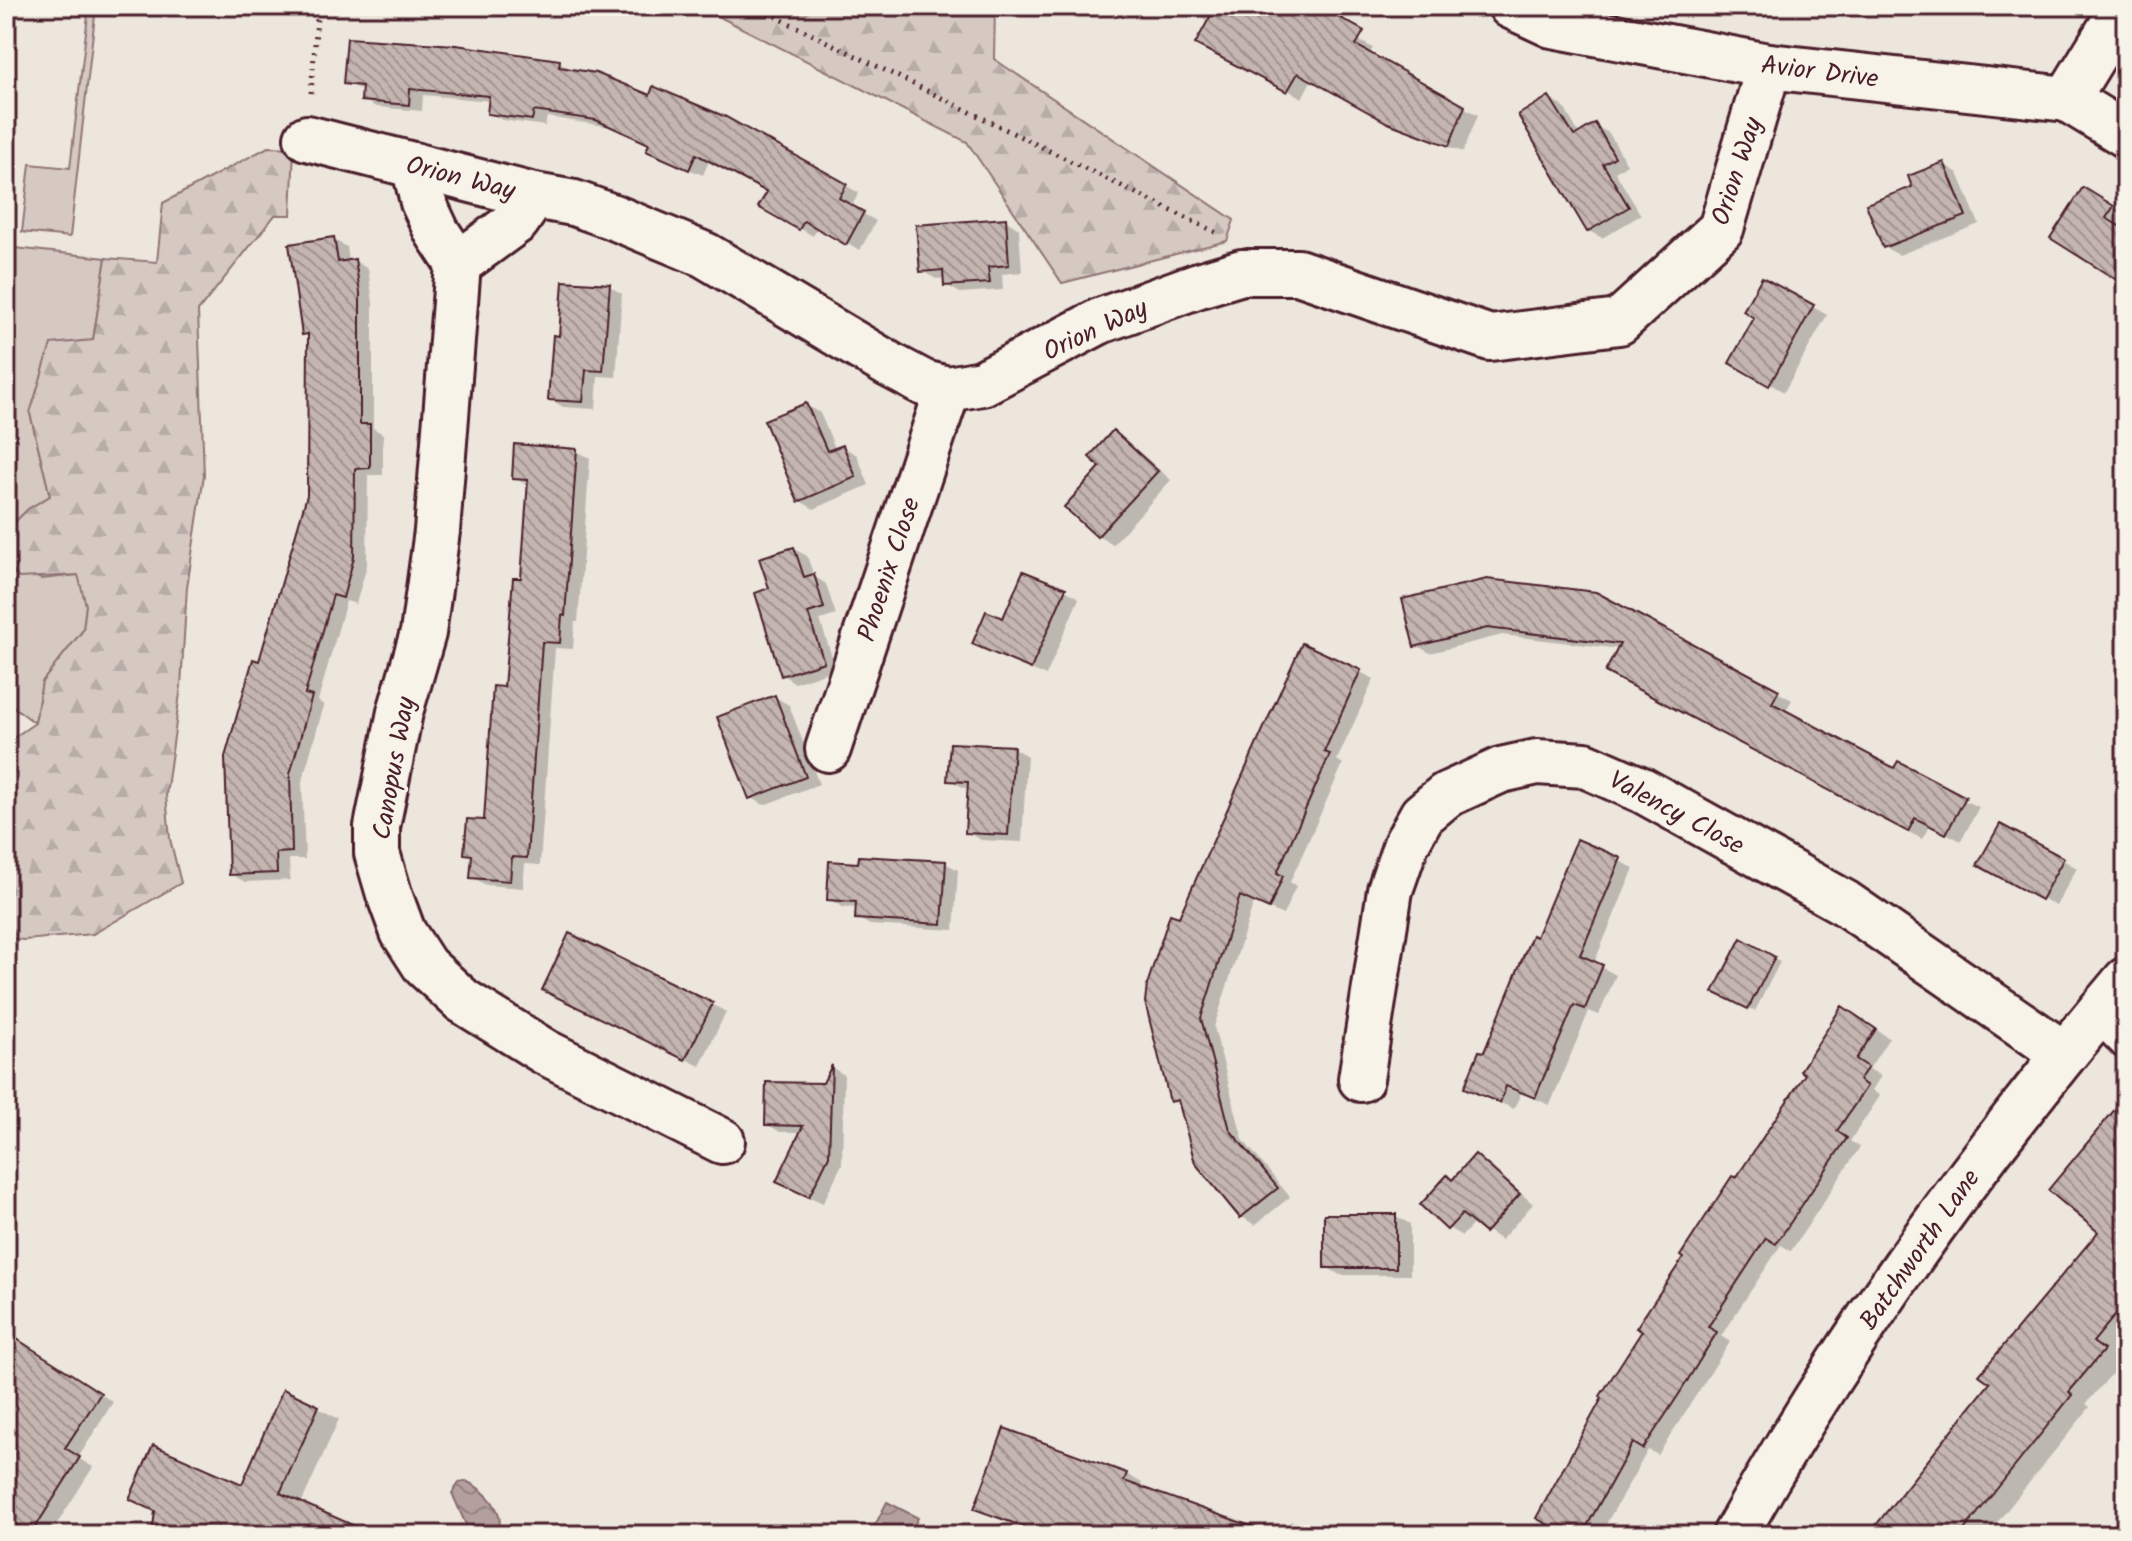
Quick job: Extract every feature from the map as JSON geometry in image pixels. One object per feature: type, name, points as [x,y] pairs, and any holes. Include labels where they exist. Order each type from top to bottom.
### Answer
[{"type":"street","name":"Avior Drive","points":[[1511,6],[1552,25],[1769,66],[2067,99],[2126,135]]},
{"type":"street","points":[[2067,99],[2124,6]]},
{"type":"street","name":"Orion Way","points":[[307,138],[534,196],[574,203],[705,255],[890,365],[924,383],[948,389],[982,383],[1100,321],[1242,272],[1298,272],[1490,338],[1619,322],[1721,229],[1769,66]]},
{"type":"street","points":[[414,165],[423,202],[437,232],[458,264],[517,221],[534,196]]},
{"type":"street","name":"Canopus Way","points":[[458,264],[437,531],[423,633],[400,712],[377,827],[377,853],[389,894],[403,932],[425,966],[463,1001],[545,1052],[722,1141]]},
{"type":"street","name":"Phoenix Close","points":[[828,749],[948,389]]},
{"type":"street","name":"Valency Close","points":[[1361,1079],[1390,890],[1406,844],[1422,815],[1446,795],[1501,770],[1537,762],[1585,765],[1642,790],[1845,903],[2064,1054]]},
{"type":"street","name":"Batchworth Lane","points":[[1735,1535],[1822,1388],[1942,1214],[2064,1054],[2126,980]]},
{"type":"lane","points":[[2095,1017],[2126,1048]]},
{"type":"path","points":[[307,138],[318,6]]},
{"type":"path","points":[[754,6],[1227,237]]},
{"type":"green space","points":[[6,6],[17,6],[10,63],[6,63]]},
{"type":"green space","points":[[89,6],[96,6],[70,237],[22,232],[30,164],[70,168]]},
{"type":"green space","points":[[698,6],[995,6],[994,59],[1234,220],[1227,241],[1062,283],[967,142]]},
{"type":"green space","points":[[268,147],[294,148],[291,215],[275,215],[198,311],[204,475],[187,587],[181,686],[166,795],[170,839],[181,883],[93,934],[24,940],[6,938],[6,743],[35,723],[42,682],[83,630],[86,605],[78,575],[19,578],[6,565],[6,531],[28,509],[50,496],[30,413],[51,344],[93,340],[106,258],[157,262],[163,203]]},
{"type":"green space","points":[[6,247],[106,258],[93,340],[30,413],[50,496],[28,509],[6,531]]},
{"type":"green space","points":[[6,561],[7,565],[41,579],[79,575],[86,605],[83,630],[42,682],[35,723],[6,701]]},
{"type":"water","points":[[466,1481],[481,1490],[493,1503],[499,1519],[496,1535],[470,1534],[452,1493],[459,1483]]},
{"type":"water","points":[[887,1502],[918,1518],[909,1535],[870,1535]]},
{"type":"building","points":[[1216,6],[1319,6],[1364,31],[1356,45],[1465,106],[1449,146],[1388,123],[1298,73],[1287,92],[1195,44]]},
{"type":"building","points":[[347,38],[456,45],[560,60],[559,67],[596,73],[650,95],[653,86],[726,117],[847,184],[839,198],[864,212],[846,245],[804,221],[799,230],[758,207],[767,192],[696,154],[689,170],[646,151],[649,144],[596,120],[534,111],[532,120],[487,114],[489,96],[410,89],[409,105],[361,101],[362,86],[343,84]]},
{"type":"building","points":[[1549,96],[1574,136],[1595,123],[1615,157],[1603,164],[1629,207],[1587,232],[1518,115]]},
{"type":"building","points":[[1944,162],[1966,216],[1883,248],[1866,204],[1912,187],[1908,176]]},
{"type":"building","points":[[2083,187],[2114,206],[2106,218],[2126,230],[2126,286],[2050,238]]},
{"type":"building","points":[[1006,218],[1009,265],[988,267],[990,283],[944,286],[943,270],[920,272],[916,225]]},
{"type":"building","points":[[334,237],[338,262],[355,259],[360,293],[360,424],[370,424],[370,468],[355,469],[354,557],[343,598],[333,595],[305,694],[312,696],[290,774],[292,852],[276,853],[277,873],[229,875],[225,757],[253,659],[259,661],[307,495],[308,334],[302,335],[289,244]]},
{"type":"building","points":[[1762,277],[1814,305],[1769,386],[1729,363],[1754,318],[1743,311]]},
{"type":"building","points":[[563,281],[610,284],[603,371],[586,370],[583,402],[548,400],[553,335],[559,336]]},
{"type":"building","points":[[806,403],[827,451],[843,445],[856,477],[798,502],[764,420]]},
{"type":"building","points":[[1113,430],[1158,471],[1097,537],[1064,507],[1100,467],[1089,457]]},
{"type":"building","points":[[514,444],[577,449],[565,616],[562,615],[560,643],[542,642],[527,858],[512,857],[510,881],[470,878],[472,855],[464,854],[467,819],[484,820],[493,686],[504,687],[513,578],[521,578],[528,480],[512,479]]},
{"type":"building","points":[[794,547],[804,577],[814,574],[824,608],[808,613],[824,662],[781,676],[755,593],[769,588],[759,558]]},
{"type":"building","points":[[1023,571],[1066,588],[1031,669],[972,644],[986,611],[1003,618]]},
{"type":"building","points":[[1487,579],[1596,592],[1779,690],[1772,703],[1894,768],[1898,761],[1966,797],[1946,834],[1915,818],[1908,832],[1605,672],[1620,644],[1487,628],[1414,647],[1402,599]]},
{"type":"building","points":[[1302,643],[1361,670],[1324,752],[1330,754],[1277,873],[1283,876],[1269,909],[1240,896],[1201,1018],[1230,1130],[1278,1188],[1240,1218],[1195,1163],[1178,1100],[1170,1102],[1145,1002],[1147,985],[1170,914],[1179,917]]},
{"type":"building","points":[[775,695],[806,777],[749,799],[717,717]]},
{"type":"building","points":[[950,743],[1014,746],[1008,835],[965,833],[968,782],[947,781]]},
{"type":"building","points":[[2000,824],[2064,858],[2041,900],[1977,865]]},
{"type":"building","points":[[1577,839],[1621,858],[1580,955],[1603,965],[1585,1009],[1574,1005],[1535,1098],[1506,1086],[1500,1103],[1464,1088],[1479,1051],[1484,1052],[1532,935],[1536,937]]},
{"type":"building","points":[[859,856],[946,861],[942,924],[855,919],[856,902],[827,900],[829,861],[858,863]]},
{"type":"building","points":[[569,933],[713,1003],[685,1060],[542,990]]},
{"type":"building","points":[[1741,938],[1775,957],[1748,1009],[1713,992]]},
{"type":"building","points":[[1842,1006],[1876,1029],[1856,1059],[1868,1067],[1859,1080],[1867,1086],[1837,1131],[1847,1138],[1776,1244],[1766,1238],[1708,1327],[1717,1332],[1643,1449],[1633,1443],[1582,1535],[1566,1535],[1536,1518],[1602,1398],[1600,1396],[1642,1331],[1636,1328],[1732,1176],[1736,1178],[1805,1074],[1800,1071]]},
{"type":"building","points":[[832,1065],[829,1156],[809,1197],[776,1182],[803,1126],[765,1125],[766,1082],[823,1083]]},
{"type":"building","points":[[2126,1096],[2126,1302],[2093,1342],[2104,1350],[1960,1535],[1868,1535],[1990,1383],[1979,1375],[2098,1232],[2048,1190]]},
{"type":"building","points":[[1475,1154],[1520,1194],[1485,1233],[1462,1214],[1447,1230],[1420,1205],[1447,1175],[1452,1180]]},
{"type":"building","points":[[1324,1214],[1396,1214],[1396,1268],[1324,1268]]},
{"type":"building","points":[[6,1332],[101,1393],[65,1448],[80,1457],[31,1534],[6,1518]]},
{"type":"building","points":[[283,1389],[319,1406],[280,1493],[375,1535],[152,1535],[155,1511],[129,1499],[153,1445],[242,1484]]},
{"type":"building","points":[[1004,1428],[1127,1473],[1124,1481],[1262,1530],[1261,1535],[1047,1535],[974,1509]]}]
